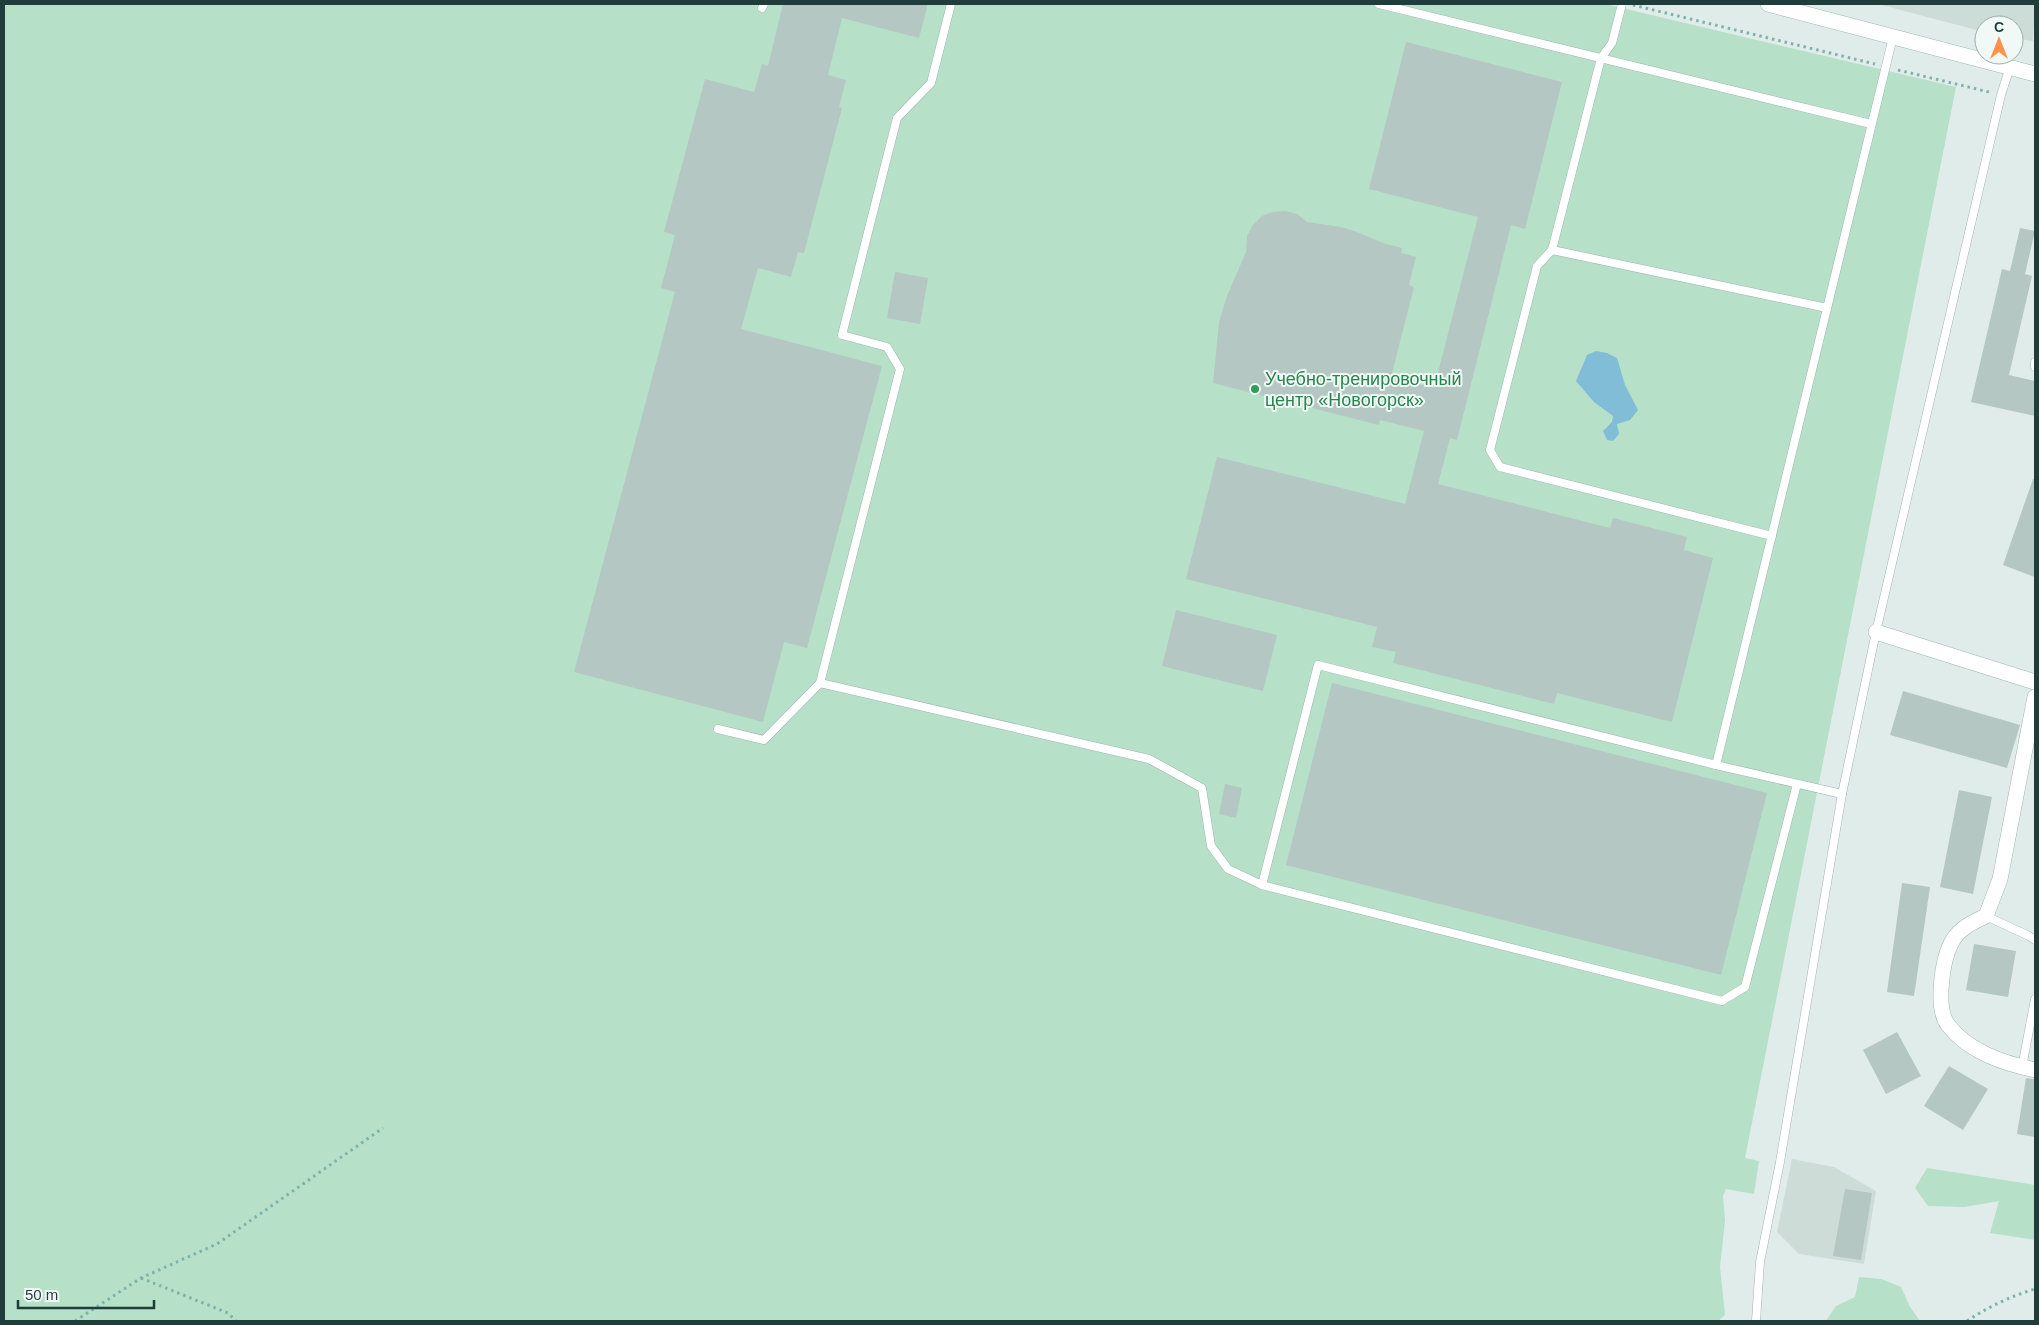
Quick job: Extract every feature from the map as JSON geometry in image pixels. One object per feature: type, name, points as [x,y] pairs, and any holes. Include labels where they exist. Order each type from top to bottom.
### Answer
[{"type":"street","points":[[1768,4],[2035,74]]},
{"type":"street","points":[[1876,632],[2035,682]]},
{"type":"street","points":[[2029,1068],[1991,1057],[1963,1041],[1946,1024],[1940,996],[1945,955],[1953,939],[1970,923],[1986,916],[2000,879],[2035,697]]},
{"type":"lane","points":[[718,729],[764,740],[820,683],[900,369],[887,347],[842,335],[897,118],[931,83],[951,4]]},
{"type":"lane","points":[[1379,4],[1871,124]]},
{"type":"lane","points":[[1622,4],[1612,43],[1601,58],[1552,250],[1537,266],[1490,450],[1500,467],[1772,536]]},
{"type":"lane","points":[[1716,765],[1871,124],[1894,37]]},
{"type":"lane","points":[[1756,1321],[1760,1262],[1780,1162],[1842,794],[1876,632],[2001,95],[2010,67]]},
{"type":"lane","points":[[1552,250],[1827,308]]},
{"type":"lane","points":[[2035,362],[2035,368]]},
{"type":"lane","points":[[1262,885],[1318,665],[1716,765],[1842,794]]},
{"type":"lane","points":[[820,683],[1149,759],[1202,788],[1211,846],[1228,869],[1262,885],[1722,1001],[1745,988],[1796,784]]},
{"type":"lane","points":[[1986,916],[2035,940]]},
{"type":"lane","points":[[2029,1068],[2035,999]]},
{"type":"path","points":[[1628,4],[2001,95]]},
{"type":"path","points":[[75,1321],[141,1278],[217,1244],[384,1128]]},
{"type":"path","points":[[141,1278],[228,1313],[236,1321]]},
{"type":"path","points":[[1967,1321],[1983,1310],[2021,1293],[2035,1289]]},
{"type":"shaded area","points":[[1878,4],[2035,4],[2033,41],[2024,40],[2024,15],[1974,15],[1974,29]]},
{"type":"shaded area","points":[[1792,1159],[1834,1167],[1876,1191],[1864,1264],[1799,1254],[1777,1232]]},
{"type":"green space","points":[[4,4],[1605,4],[1956,87],[1745,1158],[1759,1161],[1754,1194],[1726,1189],[1723,1196],[1725,1220],[1720,1267],[1725,1315],[1718,1321],[4,1321]]},
{"type":"green space","points":[[1927,1168],[2035,1185],[2035,1240],[1990,1233],[1999,1201],[1964,1207],[1928,1206],[1915,1188]]},
{"type":"green space","points":[[1859,1277],[1881,1279],[1901,1287],[1910,1307],[1920,1321],[1826,1321],[1836,1306],[1855,1297]]},
{"type":"water","points":[[1596,351],[1607,353],[1617,358],[1625,385],[1638,410],[1630,420],[1617,424],[1619,434],[1613,441],[1607,440],[1603,431],[1612,422],[1613,416],[1594,402],[1576,381],[1587,355]]},
{"type":"building","points":[[783,4],[928,4],[919,38],[842,18],[828,75],[846,80],[839,107],[842,108],[804,253],[798,252],[791,277],[758,268],[741,329],[882,366],[807,648],[784,642],[763,722],[574,672],[675,292],[661,288],[675,235],[664,232],[705,79],[754,92],[762,64],[768,66]]},
{"type":"building","points":[[1406,42],[1562,82],[1525,229],[1511,225],[1457,440],[1450,438],[1438,484],[1610,528],[1613,518],[1687,537],[1684,550],[1713,558],[1672,722],[1557,693],[1554,704],[1393,663],[1396,652],[1372,647],[1377,627],[1186,579],[1217,457],[1405,504],[1424,431],[1380,420],[1379,425],[1213,383],[1219,322],[1227,296],[1246,252],[1247,236],[1253,225],[1262,216],[1273,212],[1285,211],[1297,214],[1307,222],[1341,227],[1357,232],[1383,243],[1402,248],[1401,253],[1416,257],[1409,285],[1414,287],[1391,377],[1434,388],[1478,217],[1369,189]]},
{"type":"building","points":[[2020,228],[2035,231],[2025,274],[2032,276],[2009,375],[2035,381],[2035,416],[1971,402],[2002,269],[2010,271]]},
{"type":"building","points":[[895,272],[928,278],[920,324],[887,318]]},
{"type":"building","points":[[2033,479],[2035,480],[2035,577],[2003,565]]},
{"type":"building","points":[[1176,610],[1277,635],[1263,691],[1162,666]]},
{"type":"building","points":[[1332,683],[1767,793],[1721,975],[1286,865]]},
{"type":"building","points":[[1903,691],[2020,725],[2007,768],[1890,735]]},
{"type":"building","points":[[1225,784],[1242,788],[1236,818],[1219,814]]},
{"type":"building","points":[[1959,790],[1992,797],[1973,894],[1940,887]]},
{"type":"building","points":[[1902,883],[1930,887],[1914,996],[1887,992]]},
{"type":"building","points":[[1974,944],[2016,951],[2008,997],[1966,990]]},
{"type":"building","points":[[1897,1032],[1921,1076],[1886,1094],[1863,1050]]},
{"type":"building","points":[[1949,1066],[1988,1089],[1963,1130],[1924,1106]]},
{"type":"building","points":[[2026,1078],[2035,1079],[2035,1137],[2017,1134]]},
{"type":"building","points":[[1845,1189],[1872,1193],[1861,1260],[1833,1256]]},
{"type":"place","name":"Учебно-тренировочный центр «Новогорск»","points":[[1255,389]]}]
